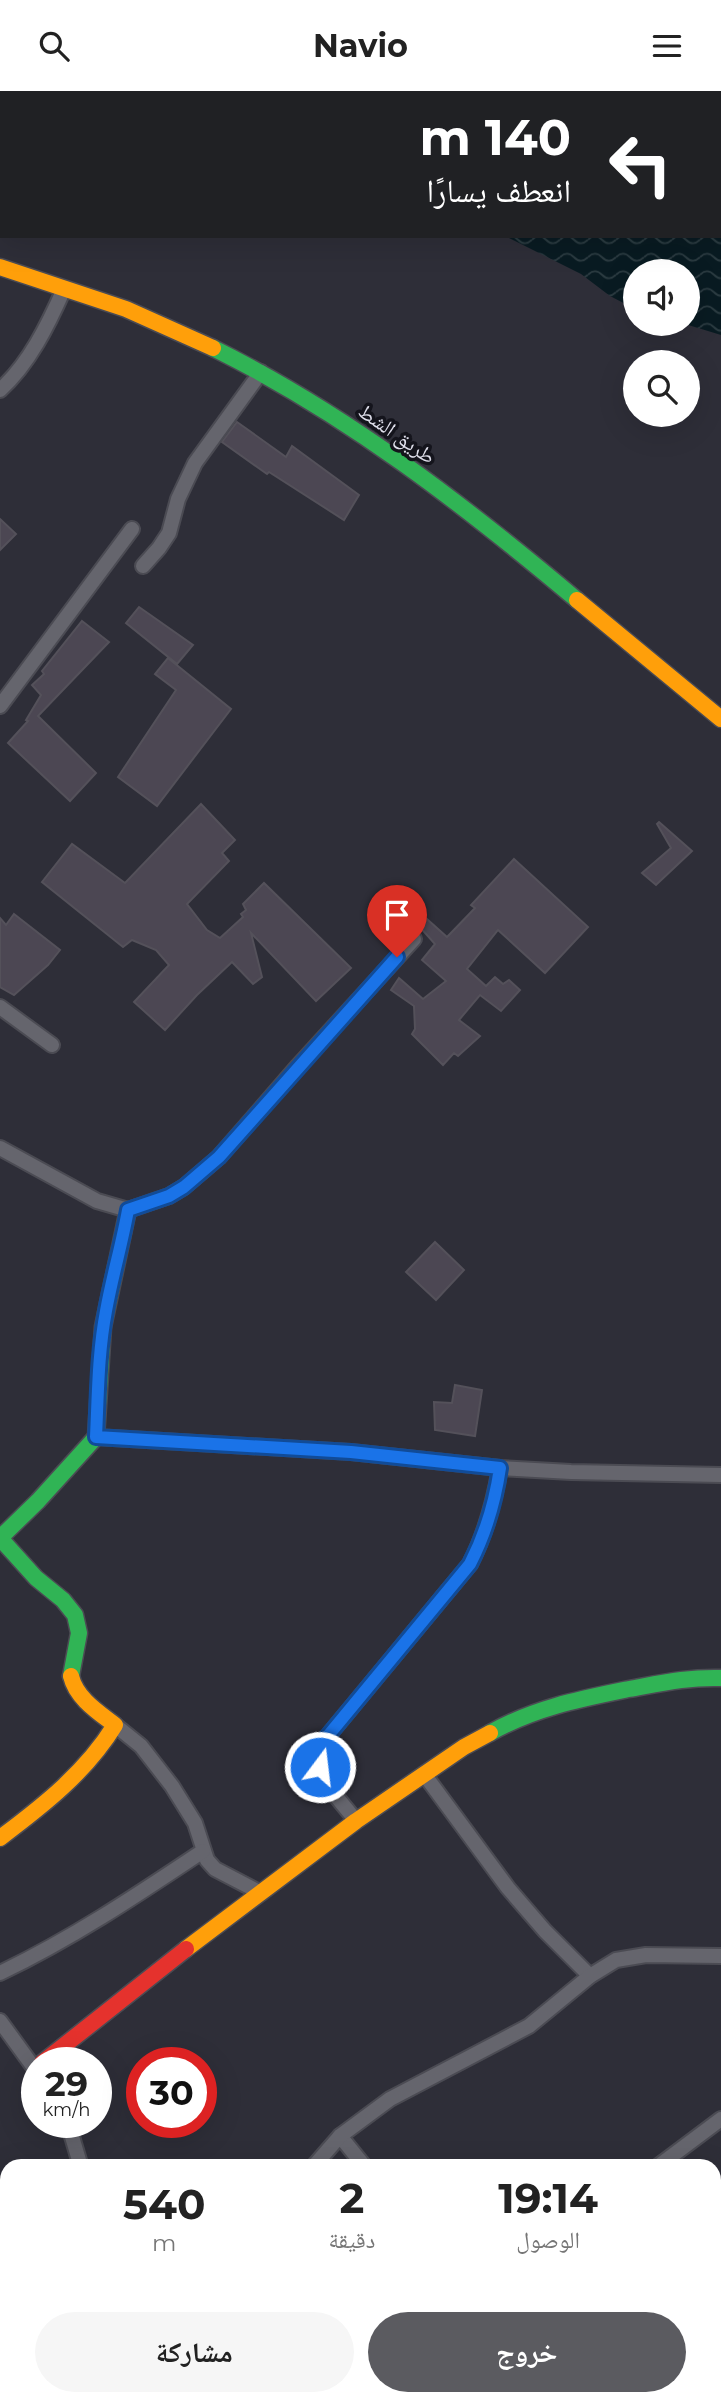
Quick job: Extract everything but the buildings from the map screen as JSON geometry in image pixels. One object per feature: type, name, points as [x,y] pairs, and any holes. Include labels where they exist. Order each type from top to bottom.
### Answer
[{"type":"street","name":"طريق الشط","points":[[0,267],[123,308],[184,334],[261,372],[350,426],[408,465],[512,546],[721,719]]},
{"type":"street","points":[[0,390],[13,378],[28,356],[64,289]]},
{"type":"street","points":[[143,566],[169,533],[178,499],[195,463],[261,372]]},
{"type":"street","points":[[0,706],[132,529]]},
{"type":"street","points":[[0,1147],[97,1201],[128,1210],[169,1196],[184,1187],[219,1157],[414,939]]},
{"type":"street","points":[[0,1007],[52,1045]]},
{"type":"street","points":[[128,1210],[100,1348],[96,1437],[0,1538],[75,1615],[79,1633],[70,1678],[75,1688],[86,1701],[141,1746],[172,1786],[195,1823],[203,1851],[215,1869],[261,1893]]},
{"type":"street","points":[[96,1437],[351,1452],[500,1468],[721,1475]]},
{"type":"street","points":[[356,1821],[326,1784],[319,1756],[322,1743],[470,1564],[483,1538],[494,1503],[500,1468]]},
{"type":"street","points":[[65,2047],[356,1821],[464,1747],[516,1719],[564,1702],[682,1679],[721,1678]]},
{"type":"street","points":[[0,1838],[91,1761],[106,1743],[115,1725]]},
{"type":"street","points":[[424,1774],[508,1888],[545,1931],[590,1976]]},
{"type":"street","points":[[0,1973],[51,1948],[107,1915],[203,1851]]},
{"type":"street","points":[[320,2159],[340,2136],[390,2099],[529,2026],[590,1976],[616,1960],[636,1957],[721,1956]]},
{"type":"street","points":[[0,2021],[21,2047]]},
{"type":"street","points":[[668,2159],[721,2119]]},
{"type":"street","points":[[340,2136],[359,2159]]},
{"type":"street","points":[[73,2138],[79,2159]]},
{"type":"water","points":[[509,238],[721,238],[721,335],[700,329],[700,259],[623,259],[623,303],[581,274]]},
{"type":"traffic: fast","points":[[213,348],[357,431],[447,495],[577,600]]},
{"type":"traffic: fast","points":[[71,1676],[79,1633],[75,1615],[63,1600],[36,1578],[0,1538],[96,1437],[103,1327],[128,1210]]},
{"type":"traffic: fast","points":[[490,1733],[523,1717],[575,1701],[675,1681],[721,1678]]},
{"type":"traffic: slow","points":[[0,267],[126,309],[213,348]]},
{"type":"traffic: slow","points":[[577,600],[721,719]]},
{"type":"traffic: slow","points":[[0,1838],[77,1773],[115,1725],[83,1698],[71,1676]]},
{"type":"traffic: slow","points":[[186,1949],[356,1821],[464,1747],[490,1733]]},
{"type":"traffic: jam","points":[[62,2047],[186,1949]]},
{"type":"route","points":[[320,1767],[322,1743],[470,1564],[483,1538],[494,1503],[500,1468],[351,1452],[96,1437],[100,1348],[128,1210],[169,1196],[184,1187],[219,1157],[397,957]]}]
